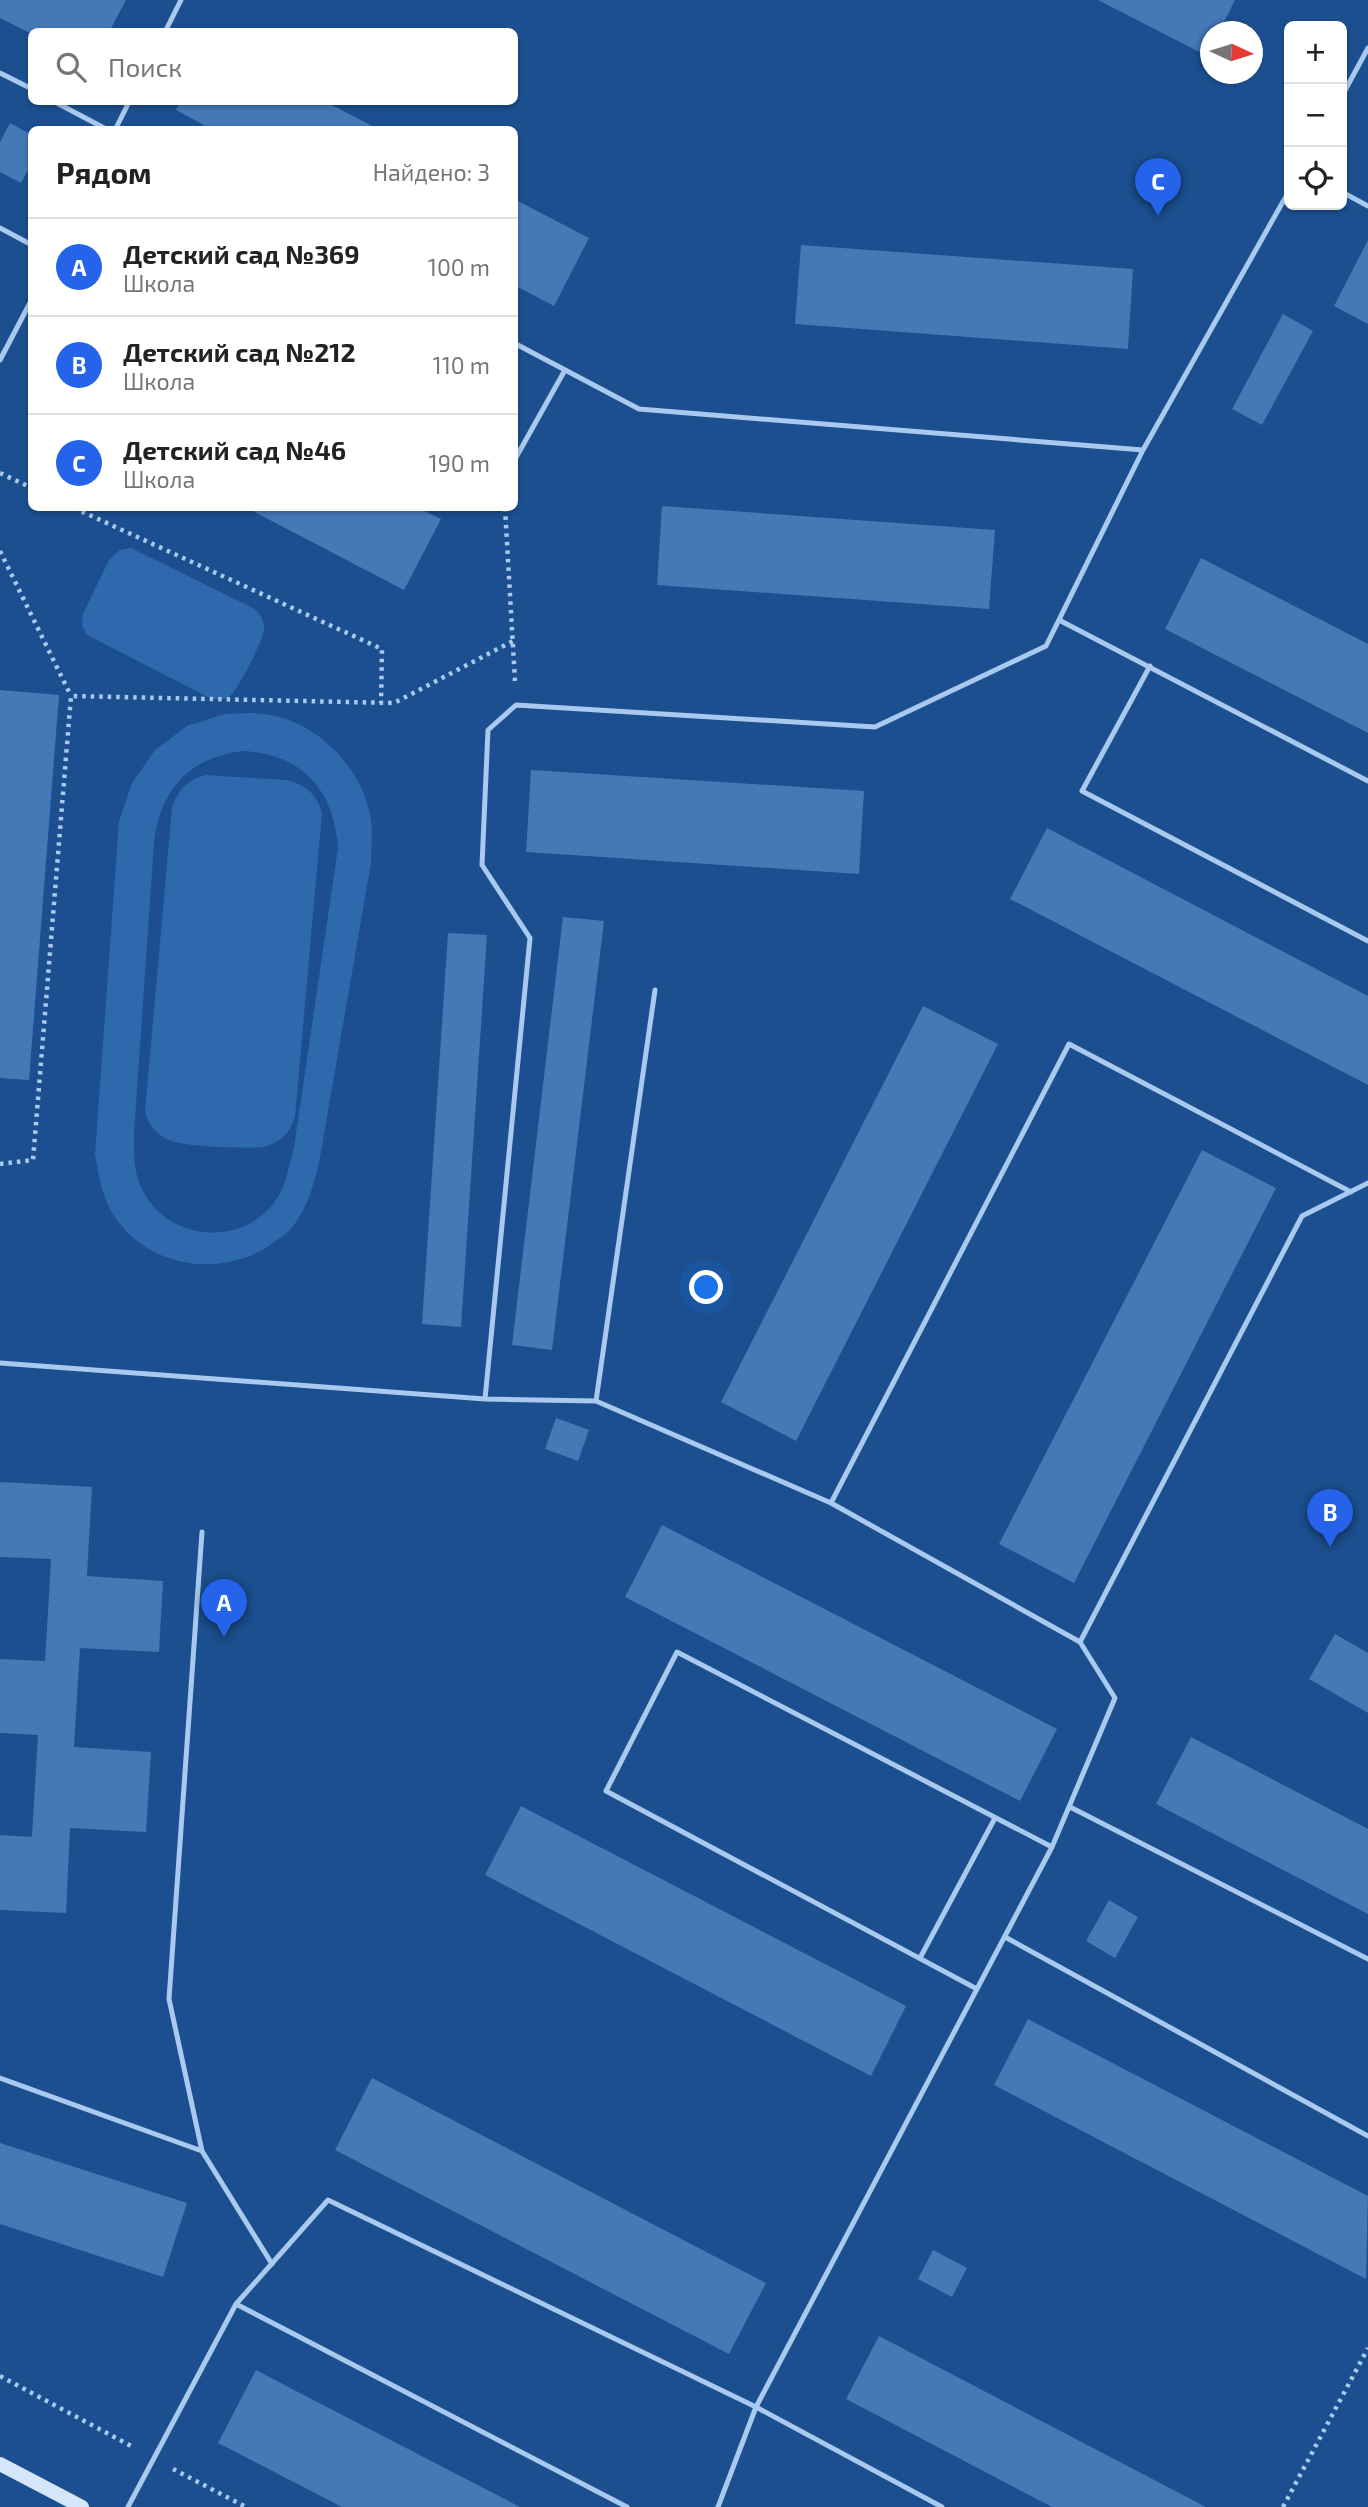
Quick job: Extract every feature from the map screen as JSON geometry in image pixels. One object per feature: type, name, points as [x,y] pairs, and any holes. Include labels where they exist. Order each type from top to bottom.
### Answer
[{"type":"main road","points":[[0,2463],[82,2507]]},
{"type":"lane","points":[[167,28],[181,0]]},
{"type":"lane","points":[[1347,87],[1368,48]]},
{"type":"lane","points":[[0,73],[28,87]]},
{"type":"lane","points":[[61,105],[100,126]]},
{"type":"lane","points":[[117,126],[128,105]]},
{"type":"lane","points":[[1347,195],[1368,206]]},
{"type":"lane","points":[[485,1399],[530,938],[482,865],[488,730],[516,705],[875,727],[1046,646],[1143,450],[1284,200]]},
{"type":"lane","points":[[0,228],[28,243]]},
{"type":"lane","points":[[0,360],[3,348],[28,306]]},
{"type":"lane","points":[[518,345],[639,409],[1143,450]]},
{"type":"lane","points":[[518,454],[565,370]]},
{"type":"lane","points":[[1059,620],[1368,782]]},
{"type":"lane","points":[[1150,666],[1082,791],[1368,941]]},
{"type":"lane","points":[[596,1401],[655,990]]},
{"type":"lane","points":[[831,1503],[1069,1045],[1350,1192]]},
{"type":"lane","points":[[1080,1642],[1302,1216],[1368,1184]]},
{"type":"lane","points":[[0,1363],[485,1399],[596,1401],[831,1503],[1080,1642],[1115,1698],[1070,1807],[1005,1937],[755,2407],[718,2507]]},
{"type":"lane","points":[[201,1532],[169,1999],[202,2151],[272,2264]]},
{"type":"lane","points":[[977,1989],[606,1791],[677,1652],[1052,1847]]},
{"type":"lane","points":[[1070,1807],[1368,1959]]},
{"type":"lane","points":[[920,1958],[995,1818]]},
{"type":"lane","points":[[1005,1937],[1368,2136]]},
{"type":"lane","points":[[0,2078],[202,2151]]},
{"type":"lane","points":[[128,2507],[236,2304],[328,2200],[755,2407],[942,2507]]},
{"type":"lane","points":[[236,2304],[627,2507]]},
{"type":"path","points":[[0,473],[28,486]]},
{"type":"path","points":[[81,511],[382,649],[381,703]]},
{"type":"path","points":[[505,511],[516,705]]},
{"type":"path","points":[[0,551],[71,696],[33,1160],[0,1164]]},
{"type":"path","points":[[71,696],[394,703],[513,641]]},
{"type":"path","points":[[1283,2507],[1368,2348]]},
{"type":"path","points":[[0,2376],[246,2507]]},
{"type":"shaded area","points":[[131,548],[251,607],[261,617],[264,630],[260,643],[235,691],[229,697],[210,698],[87,635],[82,625],[83,614],[109,560],[120,550]]},
{"type":"shaded area","points":[[248,713],[282,718],[301,725],[334,749],[347,765],[366,801],[372,830],[371,863],[319,1163],[309,1198],[290,1230],[273,1243],[254,1254],[214,1264],[172,1259],[135,1239],[109,1208],[100,1182],[95,1154],[119,821],[132,783],[155,750],[187,726],[225,714]],"holes":[[[243,751],[282,759],[311,779],[330,809],[338,848],[294,1147],[284,1183],[274,1203],[260,1217],[243,1227],[224,1232],[206,1232],[187,1228],[170,1220],[155,1208],[143,1191],[135,1163],[134,1133],[154,843],[163,807],[180,779],[207,760]]]},
{"type":"shaded area","points":[[206,775],[293,782],[313,795],[322,813],[295,1117],[284,1136],[264,1147],[216,1147],[177,1142],[156,1132],[145,1111],[172,808],[184,787]]},
{"type":"building","points":[[0,0],[126,0],[111,28],[28,28],[28,32],[0,18]]},
{"type":"building","points":[[1098,0],[1235,0],[1224,21],[1200,21],[1200,52]]},
{"type":"building","points":[[178,105],[332,105],[372,126],[206,126],[176,110]]},
{"type":"building","points":[[10,123],[28,133],[28,170],[21,183],[0,172],[0,142]]},
{"type":"building","points":[[518,201],[589,238],[554,306],[518,287]]},
{"type":"building","points":[[1368,240],[1368,324],[1334,306]]},
{"type":"building","points":[[801,245],[1133,269],[1128,349],[795,324]]},
{"type":"building","points":[[1283,314],[1313,331],[1262,425],[1232,409]]},
{"type":"building","points":[[662,506],[995,530],[989,609],[657,585]]},
{"type":"building","points":[[253,511],[424,511],[441,519],[404,590]]},
{"type":"building","points":[[1201,558],[1368,644],[1368,733],[1165,629]]},
{"type":"building","points":[[0,690],[59,695],[29,1080],[0,1078]]},
{"type":"building","points":[[531,770],[864,791],[859,874],[526,852]]},
{"type":"building","points":[[1047,828],[1368,996],[1368,1085],[1010,899]]},
{"type":"building","points":[[563,917],[604,921],[552,1350],[512,1345]]},
{"type":"building","points":[[448,933],[487,935],[461,1327],[422,1324]]},
{"type":"building","points":[[923,1006],[998,1044],[796,1441],[721,1402]]},
{"type":"building","points":[[1202,1150],[1276,1188],[1074,1583],[999,1544]]},
{"type":"building","points":[[556,1418],[589,1430],[578,1461],[545,1449]]},
{"type":"building","points":[[0,1482],[92,1487],[87,1576],[163,1581],[159,1652],[80,1648],[74,1747],[151,1752],[146,1832],[70,1828],[66,1913],[0,1910],[0,1835],[32,1837],[38,1735],[0,1733],[0,1659],[45,1661],[51,1559],[0,1557]]},
{"type":"building","points":[[662,1525],[1057,1729],[1020,1801],[625,1597]]},
{"type":"building","points":[[1335,1634],[1368,1653],[1368,1713],[1309,1679]]},
{"type":"building","points":[[1191,1737],[1368,1829],[1368,1914],[1156,1804]]},
{"type":"building","points":[[521,1806],[906,2006],[871,2076],[485,1875]]},
{"type":"building","points":[[1109,1900],[1138,1917],[1115,1958],[1086,1941]]},
{"type":"building","points":[[1028,2019],[1368,2196],[1366,2279],[994,2085]]},
{"type":"building","points":[[372,2078],[766,2283],[729,2354],[335,2150]]},
{"type":"building","points":[[0,2143],[187,2203],[163,2277],[0,2224]]},
{"type":"building","points":[[933,2250],[967,2268],[952,2297],[918,2279]]},
{"type":"building","points":[[879,2336],[1206,2507],[1052,2507],[846,2399]]},
{"type":"building","points":[[256,2370],[520,2507],[342,2507],[218,2443]]},
{"type":"place","name":"Детский сад №46","points":[[1158,216]]},
{"type":"place","name":"Детский сад №212","points":[[1330,1547]]},
{"type":"place","name":"Детский сад №369","points":[[224,1637]]}]
